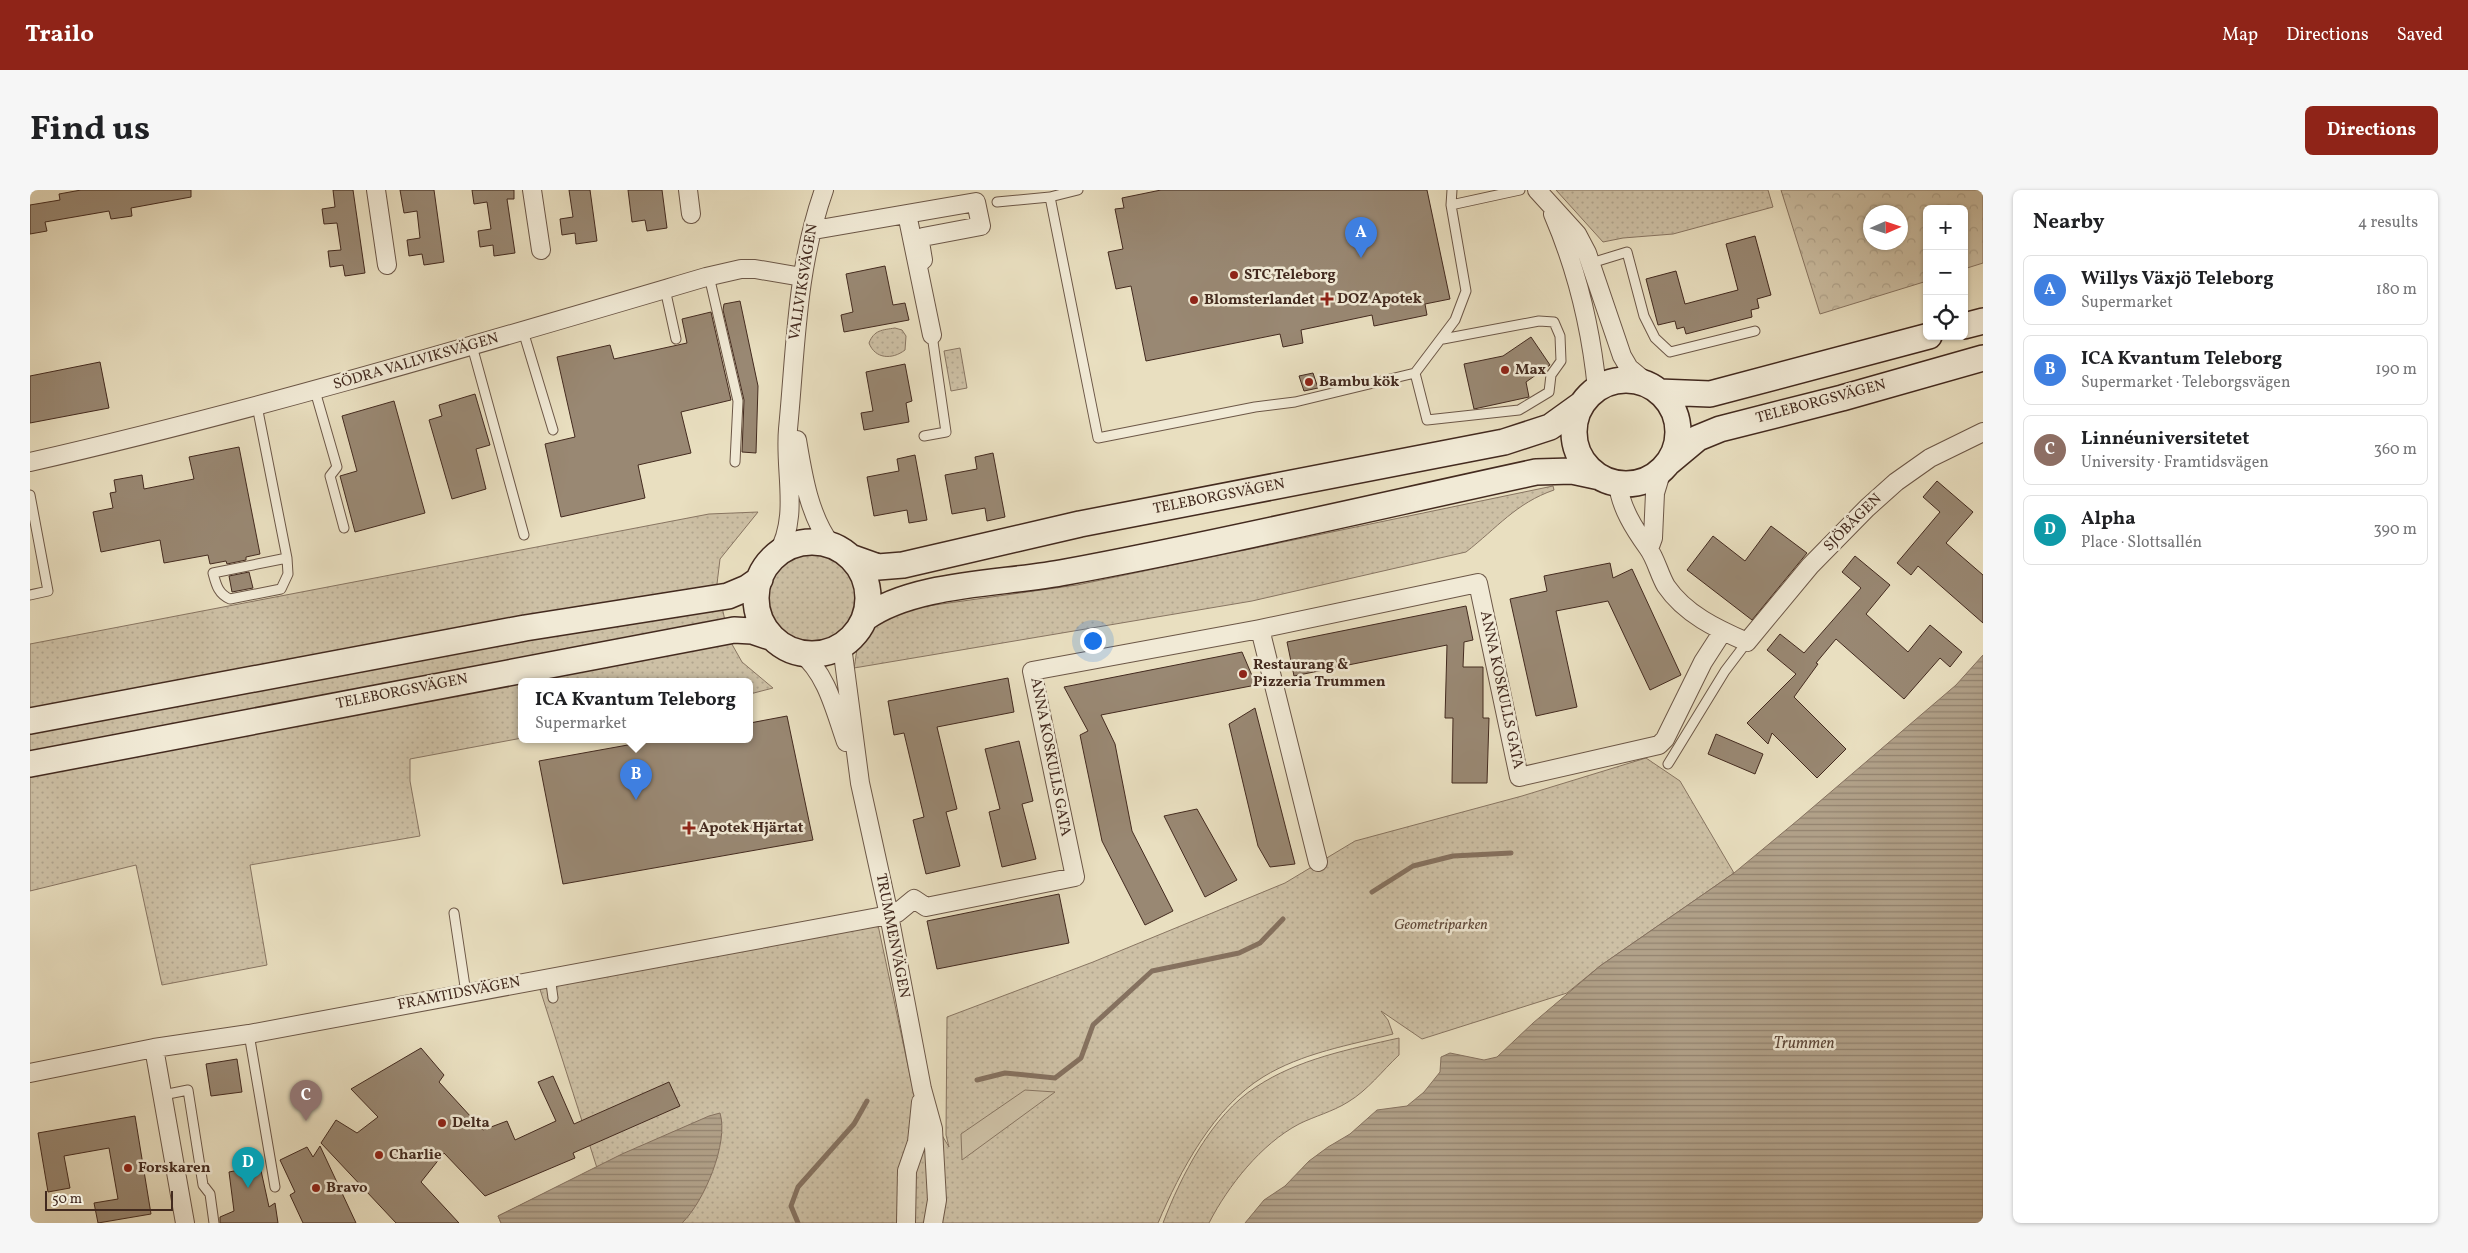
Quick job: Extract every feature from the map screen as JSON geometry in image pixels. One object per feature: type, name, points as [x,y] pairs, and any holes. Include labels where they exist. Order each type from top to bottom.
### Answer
[{"type":"main road","points":[[1968,325],[1983,321]]},
{"type":"main road","points":[[1609,480],[1584,463],[1575,444],[1575,423],[1590,396],[1620,380],[1637,381],[1656,390],[1710,394],[1923,338]]},
{"type":"main road","name":"TELEBORGSVÄGEN","points":[[1665,466],[1698,438],[1720,429],[1842,398],[1983,358]]},
{"type":"main road","points":[[865,618],[899,599],[982,584],[1064,573],[1265,533],[1536,472],[1549,470],[1572,471],[1609,480],[1637,483],[1654,475],[1665,466],[1677,439],[1677,421],[1670,405],[1656,390]]},
{"type":"main road","name":"TELEBORGSVÄGEN","points":[[840,551],[878,567],[903,565],[1080,524],[1504,442],[1550,427],[1590,396]]},
{"type":"main road","points":[[803,543],[817,543],[840,551],[861,570],[867,585],[868,602],[865,618],[856,634],[842,646],[822,654],[801,653],[786,648],[773,638],[763,625],[758,610],[756,594],[764,570],[777,555],[803,543]]},
{"type":"main road","points":[[30,721],[525,628],[728,596],[747,588],[760,579]]},
{"type":"main road","name":"TELEBORGSVÄGEN","points":[[30,764],[734,630],[752,630],[773,638]]},
{"type":"street","points":[[376,190],[387,265]]},
{"type":"street","points":[[532,190],[541,250]]},
{"type":"street","points":[[688,190],[691,214]]},
{"type":"street","name":"VALLVIKSVÄGEN","points":[[777,555],[789,526],[788,431],[795,320],[802,277],[814,230],[814,216],[824,190]]},
{"type":"street","points":[[1537,190],[1576,234],[1591,263],[1622,356],[1629,368],[1656,390]]},
{"type":"street","points":[[814,230],[976,202],[981,226],[924,237],[920,242],[923,260]]},
{"type":"street","points":[[1549,204],[1574,270],[1590,331],[1590,396]]},
{"type":"street","points":[[907,214],[932,335]]},
{"type":"street","name":"SÖDRA VALLVIKSVÄGEN","points":[[30,462],[142,437],[315,391],[709,276],[755,269],[802,277]]},
{"type":"street","name":"VALLVIKSVÄGEN","points":[[791,405],[808,492],[817,521],[840,551]]},
{"type":"street","name":"SJÖBÅGEN","points":[[1747,642],[1810,566],[1867,508],[1896,482],[1930,458],[1983,432]]},
{"type":"street","points":[[1649,549],[1653,538],[1655,493],[1665,466]]},
{"type":"street","points":[[1609,480],[1619,494],[1640,540],[1649,549],[1656,569],[1676,599],[1705,622],[1722,632],[1747,642]]},
{"type":"street","name":"ANNA KOSKULLS GATA","points":[[889,915],[897,913],[914,899],[926,907],[1075,877],[1032,672],[1260,629],[1478,583],[1519,777],[1660,745],[1665,739],[1703,662],[1722,632]]},
{"type":"street","points":[[1260,629],[1318,862]]},
{"type":"street","name":"TRUMMENVÄGEN","points":[[842,646],[860,783],[889,915],[922,1089],[934,1137],[936,1200],[933,1223]]},
{"type":"street","name":"TRUMMENVÄGEN","points":[[801,653],[812,662],[821,677],[860,783]]},
{"type":"street","name":"FRAMTIDSVÄGEN","points":[[30,1073],[154,1048],[250,1034],[550,976],[889,915]]},
{"type":"street","points":[[154,1048],[185,1223]]},
{"type":"street","name":"TRUMMENVÄGEN","points":[[906,1223],[907,1171],[917,1142],[922,1089]]},
{"type":"lane","points":[[997,202],[1050,197],[1078,190]]},
{"type":"lane","points":[[1050,197],[1098,438],[1295,402],[1415,374],[1443,339],[1455,320],[1466,291],[1451,205],[1452,190]]},
{"type":"lane","points":[[1451,205],[1520,190]]},
{"type":"lane","points":[[1574,270],[1627,252],[1644,316],[1655,338],[1670,352],[1755,330]]},
{"type":"lane","points":[[709,276],[738,401],[735,462]]},
{"type":"lane","points":[[665,289],[676,338]]},
{"type":"lane","points":[[1415,374],[1427,420],[1454,418],[1519,410],[1549,392],[1550,375],[1561,361],[1560,336],[1554,322],[1539,321],[1443,339]]},
{"type":"lane","points":[[523,330],[554,430]]},
{"type":"lane","points":[[924,436],[946,432],[932,335]]},
{"type":"lane","points":[[472,346],[524,535]]},
{"type":"lane","points":[[315,391],[337,467],[330,476],[344,528]]},
{"type":"lane","points":[[257,406],[287,558],[288,574],[281,589],[230,599],[223,596],[213,573],[287,558]]},
{"type":"lane","points":[[30,495],[32,519],[48,591],[30,595]]},
{"type":"lane","name":"SJÖBÅGEN","points":[[1668,764],[1725,671],[1747,642]]},
{"type":"lane","points":[[454,913],[466,993]]},
{"type":"lane","points":[[550,976],[553,998]]},
{"type":"lane","points":[[250,1034],[275,1187]]},
{"type":"lane","points":[[163,1095],[188,1090],[203,1184],[210,1194],[214,1223]]},
{"type":"green space","points":[[1556,190],[1768,190],[1773,207],[1673,234],[1623,238],[1603,242]]},
{"type":"green space","points":[[1781,190],[1983,190],[1983,263],[1968,268],[1968,205],[1923,205],[1923,282],[1820,314]]},
{"type":"green space","points":[[895,328],[902,330],[906,336],[905,350],[889,356],[880,355],[875,352],[869,343],[873,335],[882,330]]},
{"type":"green space","points":[[960,348],[967,388],[951,391],[944,351]]},
{"type":"green space","points":[[1553,486],[1554,490],[1541,495],[1518,509],[1466,552],[1252,601],[854,668],[859,644],[866,633],[879,622],[911,609],[1077,585]]},
{"type":"green space","points":[[758,512],[720,559],[717,584],[729,639],[742,662],[773,688],[753,693],[753,678],[518,678],[518,739],[410,759],[410,781],[420,836],[250,865],[267,965],[162,985],[136,865],[30,891],[30,644],[709,514]]},
{"type":"green space","points":[[804,553],[822,553],[839,560],[852,573],[859,590],[859,608],[852,625],[839,638],[822,645],[804,645],[787,638],[774,625],[767,608],[767,590],[774,573],[787,560]]},
{"type":"green space","name":"Geometriparken","points":[[1646,758],[1680,781],[1734,873],[1600,966],[1567,993],[1422,1039],[1381,1011],[1388,1020],[1393,1034],[1310,1056],[1263,1077],[1229,1105],[1200,1142],[1177,1182],[1158,1223],[501,1223],[498,1216],[597,1168],[537,980],[878,925],[912,1085],[949,1147],[946,1135],[947,1017],[1093,962],[1285,883],[1355,841],[1522,796]]},
{"type":"green space","points":[[1399,1038],[1399,1055],[1362,1092],[1342,1105],[1285,1132],[1259,1154],[1236,1181],[1209,1223],[1163,1223],[1179,1186],[1200,1148],[1225,1113],[1240,1099],[1272,1077],[1307,1062],[1343,1051]]},
{"type":"green space","points":[[1025,1090],[1055,1092],[962,1160],[961,1134]]},
{"type":"water","name":"Trummen","points":[[1983,655],[1983,1223],[1245,1223],[1264,1200],[1285,1186],[1309,1161],[1350,1134],[1377,1110],[1407,1106],[1424,1092],[1440,1072],[1441,1057],[1450,1053],[1484,1060],[1497,1057],[1533,1023],[1600,966],[1734,873],[1956,685]]},
{"type":"water","points":[[720,1113],[722,1125],[721,1140],[713,1171],[698,1201],[682,1223],[501,1223],[498,1216],[622,1154]]},
{"type":"building","points":[[81,190],[191,190],[191,197],[131,208],[132,216],[111,219],[109,211],[45,222],[47,231],[30,234],[30,205],[60,200],[59,194]]},
{"type":"building","points":[[333,190],[353,190],[365,273],[345,276],[343,265],[330,267],[328,251],[341,250],[337,223],[324,224],[322,209],[335,207]]},
{"type":"building","points":[[400,190],[434,190],[444,262],[424,265],[422,254],[409,256],[407,240],[420,238],[417,211],[404,213]]},
{"type":"building","points":[[472,190],[514,190],[514,199],[507,199],[515,253],[494,256],[493,245],[480,247],[478,231],[491,229],[487,202],[474,204]]},
{"type":"building","points":[[569,190],[590,190],[597,241],[576,244],[575,233],[562,235],[560,219],[573,217]]},
{"type":"building","points":[[628,190],[662,190],[667,228],[647,231],[645,220],[632,222]]},
{"type":"building","points":[[1161,190],[1427,190],[1450,299],[1425,304],[1427,315],[1374,326],[1372,315],[1301,330],[1303,343],[1283,347],[1280,334],[1146,361],[1131,286],[1116,289],[1108,252],[1123,249],[1115,209],[1124,208],[1122,198]]},
{"type":"building","points":[[1755,236],[1771,295],[1757,299],[1759,308],[1751,310],[1752,317],[1686,334],[1684,327],[1677,329],[1675,321],[1658,325],[1646,279],[1676,271],[1685,304],[1738,290],[1726,244]]},
{"type":"building","points":[[885,266],[893,305],[905,303],[909,320],[844,332],[841,315],[853,312],[846,274]]},
{"type":"building","points":[[740,301],[758,386],[756,453],[742,452],[744,400],[723,310],[724,304]]},
{"type":"building","points":[[711,312],[731,400],[681,412],[691,453],[638,465],[645,498],[561,517],[545,444],[575,437],[557,357],[610,345],[614,359],[687,343],[682,319]]},
{"type":"building","name":"Max","points":[[1531,337],[1550,365],[1526,382],[1529,397],[1474,409],[1464,364],[1503,356]]},
{"type":"building","points":[[100,362],[109,408],[30,423],[30,376]]},
{"type":"building","points":[[905,364],[912,401],[906,403],[909,422],[864,430],[861,413],[873,411],[866,372]]},
{"type":"building","name":"Bambu kök","points":[[1313,373],[1318,388],[1304,391],[1299,376]]},
{"type":"building","points":[[475,394],[490,445],[476,449],[486,489],[452,499],[429,420],[442,416],[439,405]]},
{"type":"building","points":[[394,401],[425,513],[355,532],[340,476],[357,471],[342,416]]},
{"type":"building","points":[[239,447],[260,554],[246,557],[246,560],[227,564],[226,561],[210,564],[208,555],[164,563],[160,540],[101,552],[93,512],[113,508],[110,493],[116,492],[114,480],[142,475],[144,489],[194,479],[189,457]]},
{"type":"building","points":[[993,453],[1005,517],[987,521],[985,508],[952,514],[945,475],[977,469],[975,457]]},
{"type":"building","points":[[915,455],[927,520],[909,523],[907,510],[874,516],[867,477],[899,471],[897,459]]},
{"type":"building","points":[[1937,481],[1973,512],[1946,543],[1983,575],[1983,623],[1918,566],[1911,575],[1897,563],[1940,512],[1923,497]]},
{"type":"building","points":[[1771,526],[1807,553],[1752,620],[1687,570],[1713,536],[1745,561]]},
{"type":"building","points":[[1855,556],[1890,585],[1866,614],[1908,652],[1930,625],[1962,652],[1950,667],[1940,658],[1904,699],[1836,639],[1816,663],[1818,664],[1794,697],[1846,749],[1817,778],[1772,733],[1768,744],[1747,723],[1796,674],[1767,650],[1780,634],[1804,653],[1861,588],[1842,572]]},
{"type":"building","points":[[1610,563],[1613,578],[1632,569],[1681,675],[1650,690],[1608,601],[1556,611],[1577,707],[1536,716],[1510,599],[1547,591],[1544,576]]},
{"type":"building","points":[[249,572],[253,588],[232,592],[229,576]]},
{"type":"building","points":[[1466,606],[1473,640],[1464,642],[1463,667],[1483,667],[1483,718],[1489,718],[1487,783],[1452,783],[1453,718],[1445,718],[1447,645],[1294,676],[1287,642]]},
{"type":"building","points":[[1242,652],[1256,685],[1101,715],[1115,744],[1132,831],[1173,911],[1145,925],[1102,841],[1080,735],[1088,731],[1064,687]]},
{"type":"building","points":[[1008,678],[1014,712],[937,727],[957,809],[946,812],[960,866],[926,874],[913,820],[924,817],[904,733],[894,735],[888,701]]},
{"type":"building","points":[[1255,708],[1295,864],[1270,867],[1258,846],[1229,724]]},
{"type":"building","points":[[787,716],[813,840],[563,884],[539,761],[639,743],[753,743],[753,722]]},
{"type":"building","points":[[1716,734],[1763,754],[1755,774],[1708,754]]},
{"type":"building","points":[[1019,741],[1033,801],[1022,804],[1036,859],[1002,867],[989,812],[1000,809],[985,749]]},
{"type":"building","points":[[1197,809],[1237,880],[1205,897],[1164,816]]},
{"type":"building","points":[[1059,894],[1069,943],[937,969],[927,921]]},
{"type":"building","points":[[421,1048],[444,1075],[439,1082],[483,1130],[507,1121],[515,1140],[556,1121],[538,1082],[553,1076],[574,1124],[669,1082],[680,1106],[573,1153],[575,1158],[485,1196],[444,1153],[421,1182],[459,1223],[396,1223],[321,1143],[336,1120],[357,1133],[378,1117],[351,1089]]},
{"type":"building","points":[[237,1059],[242,1092],[211,1096],[206,1064]]},
{"type":"building","name":"Forskaren","points":[[135,1116],[151,1214],[98,1223],[94,1203],[118,1199],[109,1148],[64,1156],[70,1188],[48,1192],[38,1133]]},
{"type":"building","name":"Bravo","points":[[320,1146],[356,1223],[303,1223],[290,1195],[295,1192],[280,1160],[307,1147],[313,1157]]},
{"type":"building","points":[[260,1166],[269,1207],[275,1203],[278,1223],[220,1223],[220,1217],[234,1211],[229,1172]]},
{"type":"waterway","points":[[1372,892],[1413,866],[1453,856],[1511,853]]},
{"type":"waterway","points":[[977,1080],[1005,1073],[1055,1078],[1081,1058],[1093,1025],[1152,971],[1239,953],[1260,943],[1283,919]]},
{"type":"waterway","points":[[798,1223],[791,1206],[798,1187],[854,1124],[867,1101]]},
{"type":"place","name":"Willys Växjö Teleborg","points":[[1361,258]]},
{"type":"place","name":"STC Teleborg","points":[[1234,275]]},
{"type":"place","name":"DOZ Apotek","points":[[1327,299]]},
{"type":"place","name":"Blomsterlandet","points":[[1194,300]]},
{"type":"place","name":"Max","points":[[1505,370]]},
{"type":"place","name":"Bambu kök","points":[[1309,382]]},
{"type":"place","name":"Restaurang & Pizzeria Trummen","points":[[1243,674]]},
{"type":"place","name":"ICA Kvantum Teleborg","points":[[636,800]]},
{"type":"place","name":"Apotek Hjärtat","points":[[689,828]]},
{"type":"place","name":"Linnéuniversitetet","points":[[306,1121]]},
{"type":"place","name":"Delta","points":[[442,1123]]},
{"type":"place","name":"Charlie","points":[[379,1155]]},
{"type":"place","name":"Forskaren","points":[[128,1168]]},
{"type":"place","name":"Alpha","points":[[248,1188]]},
{"type":"place","name":"Bravo","points":[[316,1188]]}]
